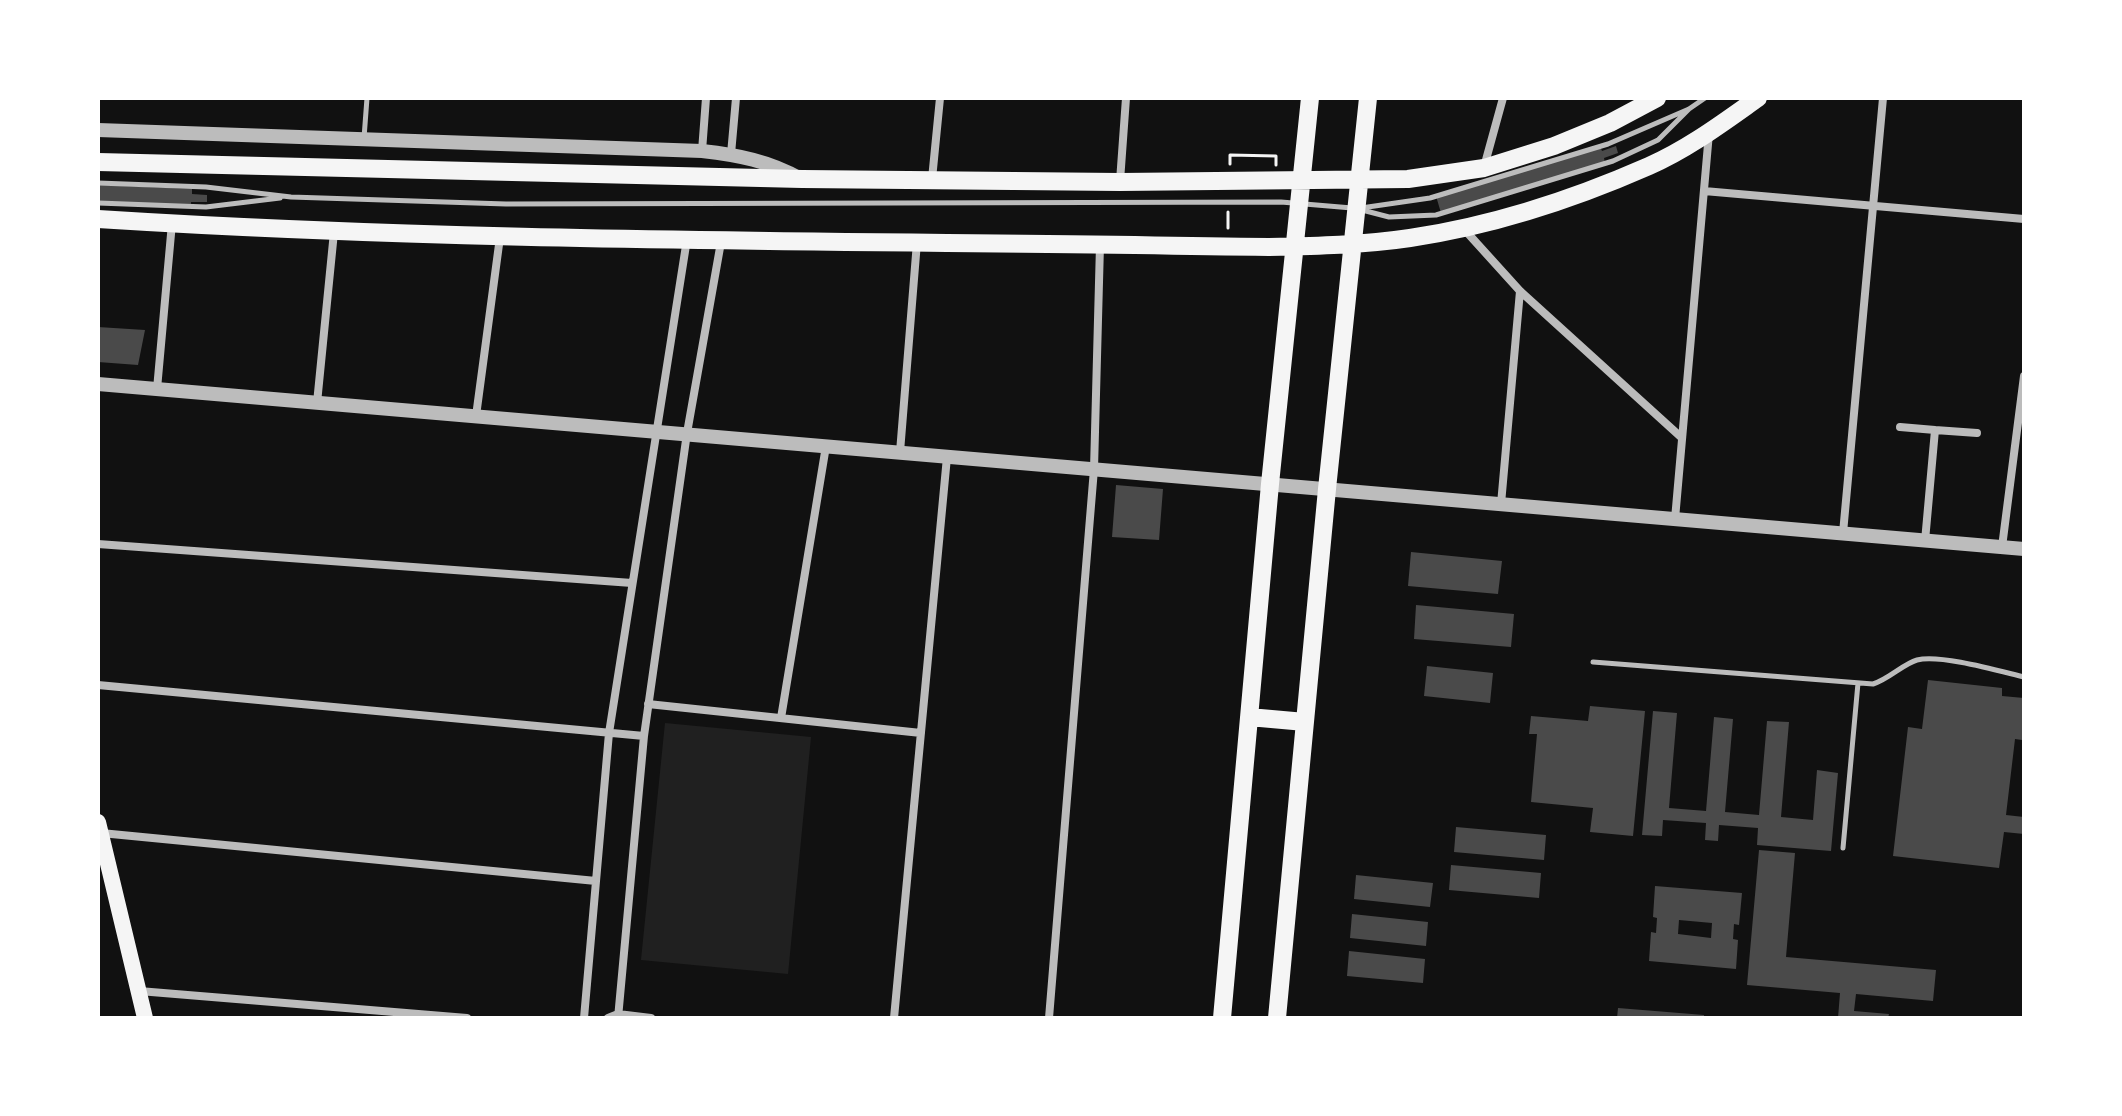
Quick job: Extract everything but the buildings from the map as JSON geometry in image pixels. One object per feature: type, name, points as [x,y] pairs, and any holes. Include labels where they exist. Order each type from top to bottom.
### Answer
[{"type":"main road","points":[[1222,1018],[1270,484],[1310,98]]},
{"type":"main road","points":[[1277,1018],[1368,98]]},
{"type":"main road","points":[[98,162],[802,179],[1120,182],[1408,179],[1484,168],[1554,146],[1610,123],[1657,98]]},
{"type":"main road","points":[[98,219],[334,232],[500,237],[1296,246],[1352,244],[1409,239],[1527,212],[1651,165],[1710,132],[1758,98]]},
{"type":"main road","points":[[1249,717],[1305,722]]},
{"type":"main road","points":[[99,828],[145,1018]]},
{"type":"street","points":[[702,151],[706,98]]},
{"type":"street","points":[[731,154],[736,98]]},
{"type":"street","points":[[932,179],[940,98]]},
{"type":"street","points":[[1120,182],[1126,98]]},
{"type":"street","points":[[1484,168],[1503,98]]},
{"type":"street","points":[[1843,533],[1883,98]]},
{"type":"street","points":[[98,130],[702,151],[777,165],[802,179]]},
{"type":"street","points":[[1675,519],[1710,132]]},
{"type":"street","points":[[1704,191],[2024,219]]},
{"type":"street","points":[[157,389],[172,223]]},
{"type":"street","points":[[1462,228],[1520,291],[1682,438]]},
{"type":"street","points":[[317,403],[334,232]]},
{"type":"street","points":[[476,416],[500,237]]},
{"type":"street","points":[[584,1018],[609,733],[687,239]]},
{"type":"street","points":[[618,1016],[648,704],[687,433],[721,240]]},
{"type":"street","points":[[900,452],[917,242]]},
{"type":"street","points":[[1049,1018],[1094,469],[1100,244]]},
{"type":"street","points":[[1501,504],[1520,291]]},
{"type":"street","points":[[2002,547],[2024,376]]},
{"type":"street","points":[[98,384],[2024,549]]},
{"type":"street","points":[[1900,427],[1977,433]]},
{"type":"street","points":[[1925,541],[1935,430]]},
{"type":"street","points":[[781,718],[826,446]]},
{"type":"street","points":[[894,1018],[947,457]]},
{"type":"street","points":[[98,544],[632,583]]},
{"type":"street","points":[[98,685],[644,736]]},
{"type":"street","points":[[648,704],[921,733]]},
{"type":"street","points":[[99,828],[596,881]]},
{"type":"street","points":[[139,991],[467,1018]]},
{"type":"street","points":[[608,1018],[651,1018]]},
{"type":"lane","points":[[364,139],[367,98]]},
{"type":"lane","points":[[98,183],[206,187],[291,197],[506,204],[1300,203],[1356,209],[1389,217],[1436,215],[1613,161],[1658,140],[1689,109],[1705,98]]},
{"type":"lane","points":[[1356,209],[1445,194],[1608,144],[1689,109]]},
{"type":"lane","points":[[98,203],[206,207],[291,197]]},
{"type":"lane","points":[[1593,662],[1873,684],[1888,679],[1915,660],[1936,658],[2024,677]]},
{"type":"lane","points":[[1843,848],[1858,683]]},
{"type":"path","points":[[1230,155],[1276,156]]},
{"type":"shaded area","points":[[665,723],[811,737],[788,974],[641,960]]}]
